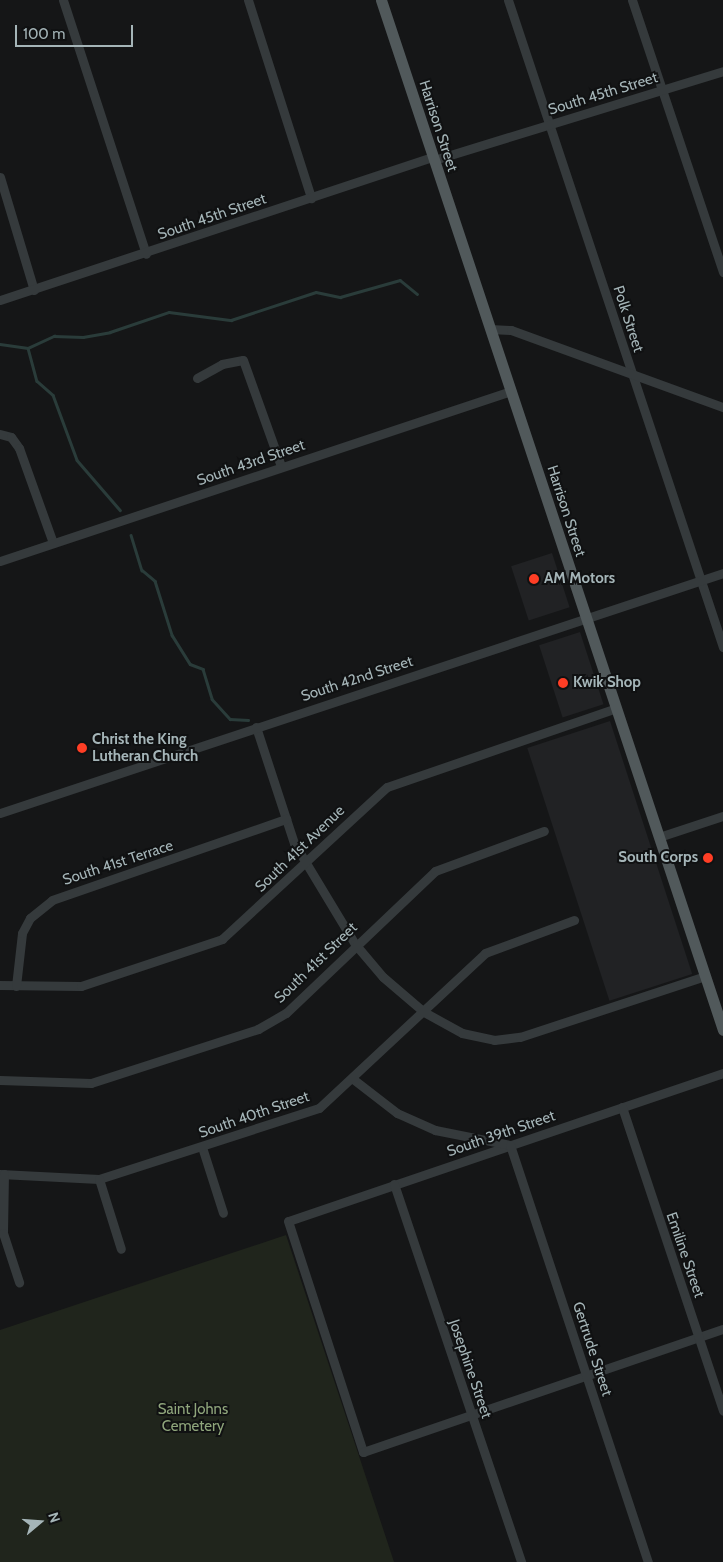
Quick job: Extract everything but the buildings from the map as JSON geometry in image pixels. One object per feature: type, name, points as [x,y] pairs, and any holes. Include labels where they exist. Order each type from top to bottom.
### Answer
[{"type":"main road","name":"Harrison Street","points":[[381,0],[723,1030]]},
{"type":"street","points":[[63,0],[146,254]]},
{"type":"street","points":[[248,0],[311,198]]},
{"type":"street","name":"Polk Street","points":[[508,0],[723,646]]},
{"type":"street","points":[[632,0],[723,272]]},
{"type":"street","name":"South 45th Street","points":[[0,300],[146,254],[433,158],[550,125],[723,71]]},
{"type":"street","points":[[0,177],[34,290]]},
{"type":"street","points":[[490,329],[511,330],[723,407]]},
{"type":"street","points":[[196,378],[222,364],[243,360],[281,466]]},
{"type":"street","name":"South 43rd Street","points":[[0,561],[511,391]]},
{"type":"street","points":[[0,434],[11,437],[19,448],[53,542]]},
{"type":"street","name":"South 42nd Street","points":[[0,813],[723,573]]},
{"type":"street","name":"South 41st Avenue","points":[[0,985],[81,986],[209,945],[234,930],[387,787],[616,708]]},
{"type":"street","points":[[256,727],[286,819],[304,863],[356,944],[383,977],[424,1012],[462,1033],[507,1040],[705,976]]},
{"type":"street","points":[[659,837],[723,816]]},
{"type":"street","name":"South 41st Terrace","points":[[16,986],[22,933],[30,918],[52,900],[286,819]]},
{"type":"street","name":"South 41st Street","points":[[0,1080],[91,1083],[258,1029],[286,1013],[356,944],[436,870],[544,831]]},
{"type":"street","name":"South 40th Street","points":[[2,1174],[99,1179],[319,1108],[353,1079],[485,953],[574,920]]},
{"type":"street","name":"South 39th Street","points":[[471,1415],[363,1452],[288,1221],[723,1073]]},
{"type":"street","points":[[353,1079],[398,1113],[436,1130],[510,1145]]},
{"type":"street","name":"Emiline Street","points":[[622,1107],[723,1411]]},
{"type":"street","name":"Gertrude Street","points":[[510,1145],[648,1562]]},
{"type":"street","points":[[202,1147],[223,1213]]},
{"type":"street","points":[[2,1174],[3,1233],[19,1282]]},
{"type":"street","points":[[99,1179],[120,1249]]},
{"type":"street","name":"Josephine Street","points":[[394,1184],[521,1562]]},
{"type":"street","points":[[471,1415],[723,1329]]},
{"type":"shaded area","points":[[552,553],[570,607],[529,620],[511,566]]},
{"type":"shaded area","name":"Kwik Shop","points":[[580,632],[603,704],[563,718],[539,645]]},
{"type":"shaded area","points":[[610,721],[692,974],[609,1001],[527,748]]},
{"type":"green space","name":"Saint Johns Cemetery","points":[[286,1235],[394,1562],[0,1562],[0,1330]]},
{"type":"waterway","points":[[0,344],[28,348],[54,336],[83,337],[110,332],[169,312],[231,320],[316,292],[340,297],[400,280],[417,294]]},
{"type":"waterway","points":[[28,348],[37,381],[53,395],[77,460],[120,510]]},
{"type":"waterway","points":[[131,535],[142,570],[155,581],[172,635],[190,664],[203,669],[212,699],[230,719],[248,720]]},
{"type":"place","name":"AM Motors","points":[[534,579]]},
{"type":"place","name":"Kwik Shop","points":[[563,683]]},
{"type":"place","name":"Christ the King Lutheran Church","points":[[82,748]]},
{"type":"place","name":"South Corps","points":[[708,858]]}]
